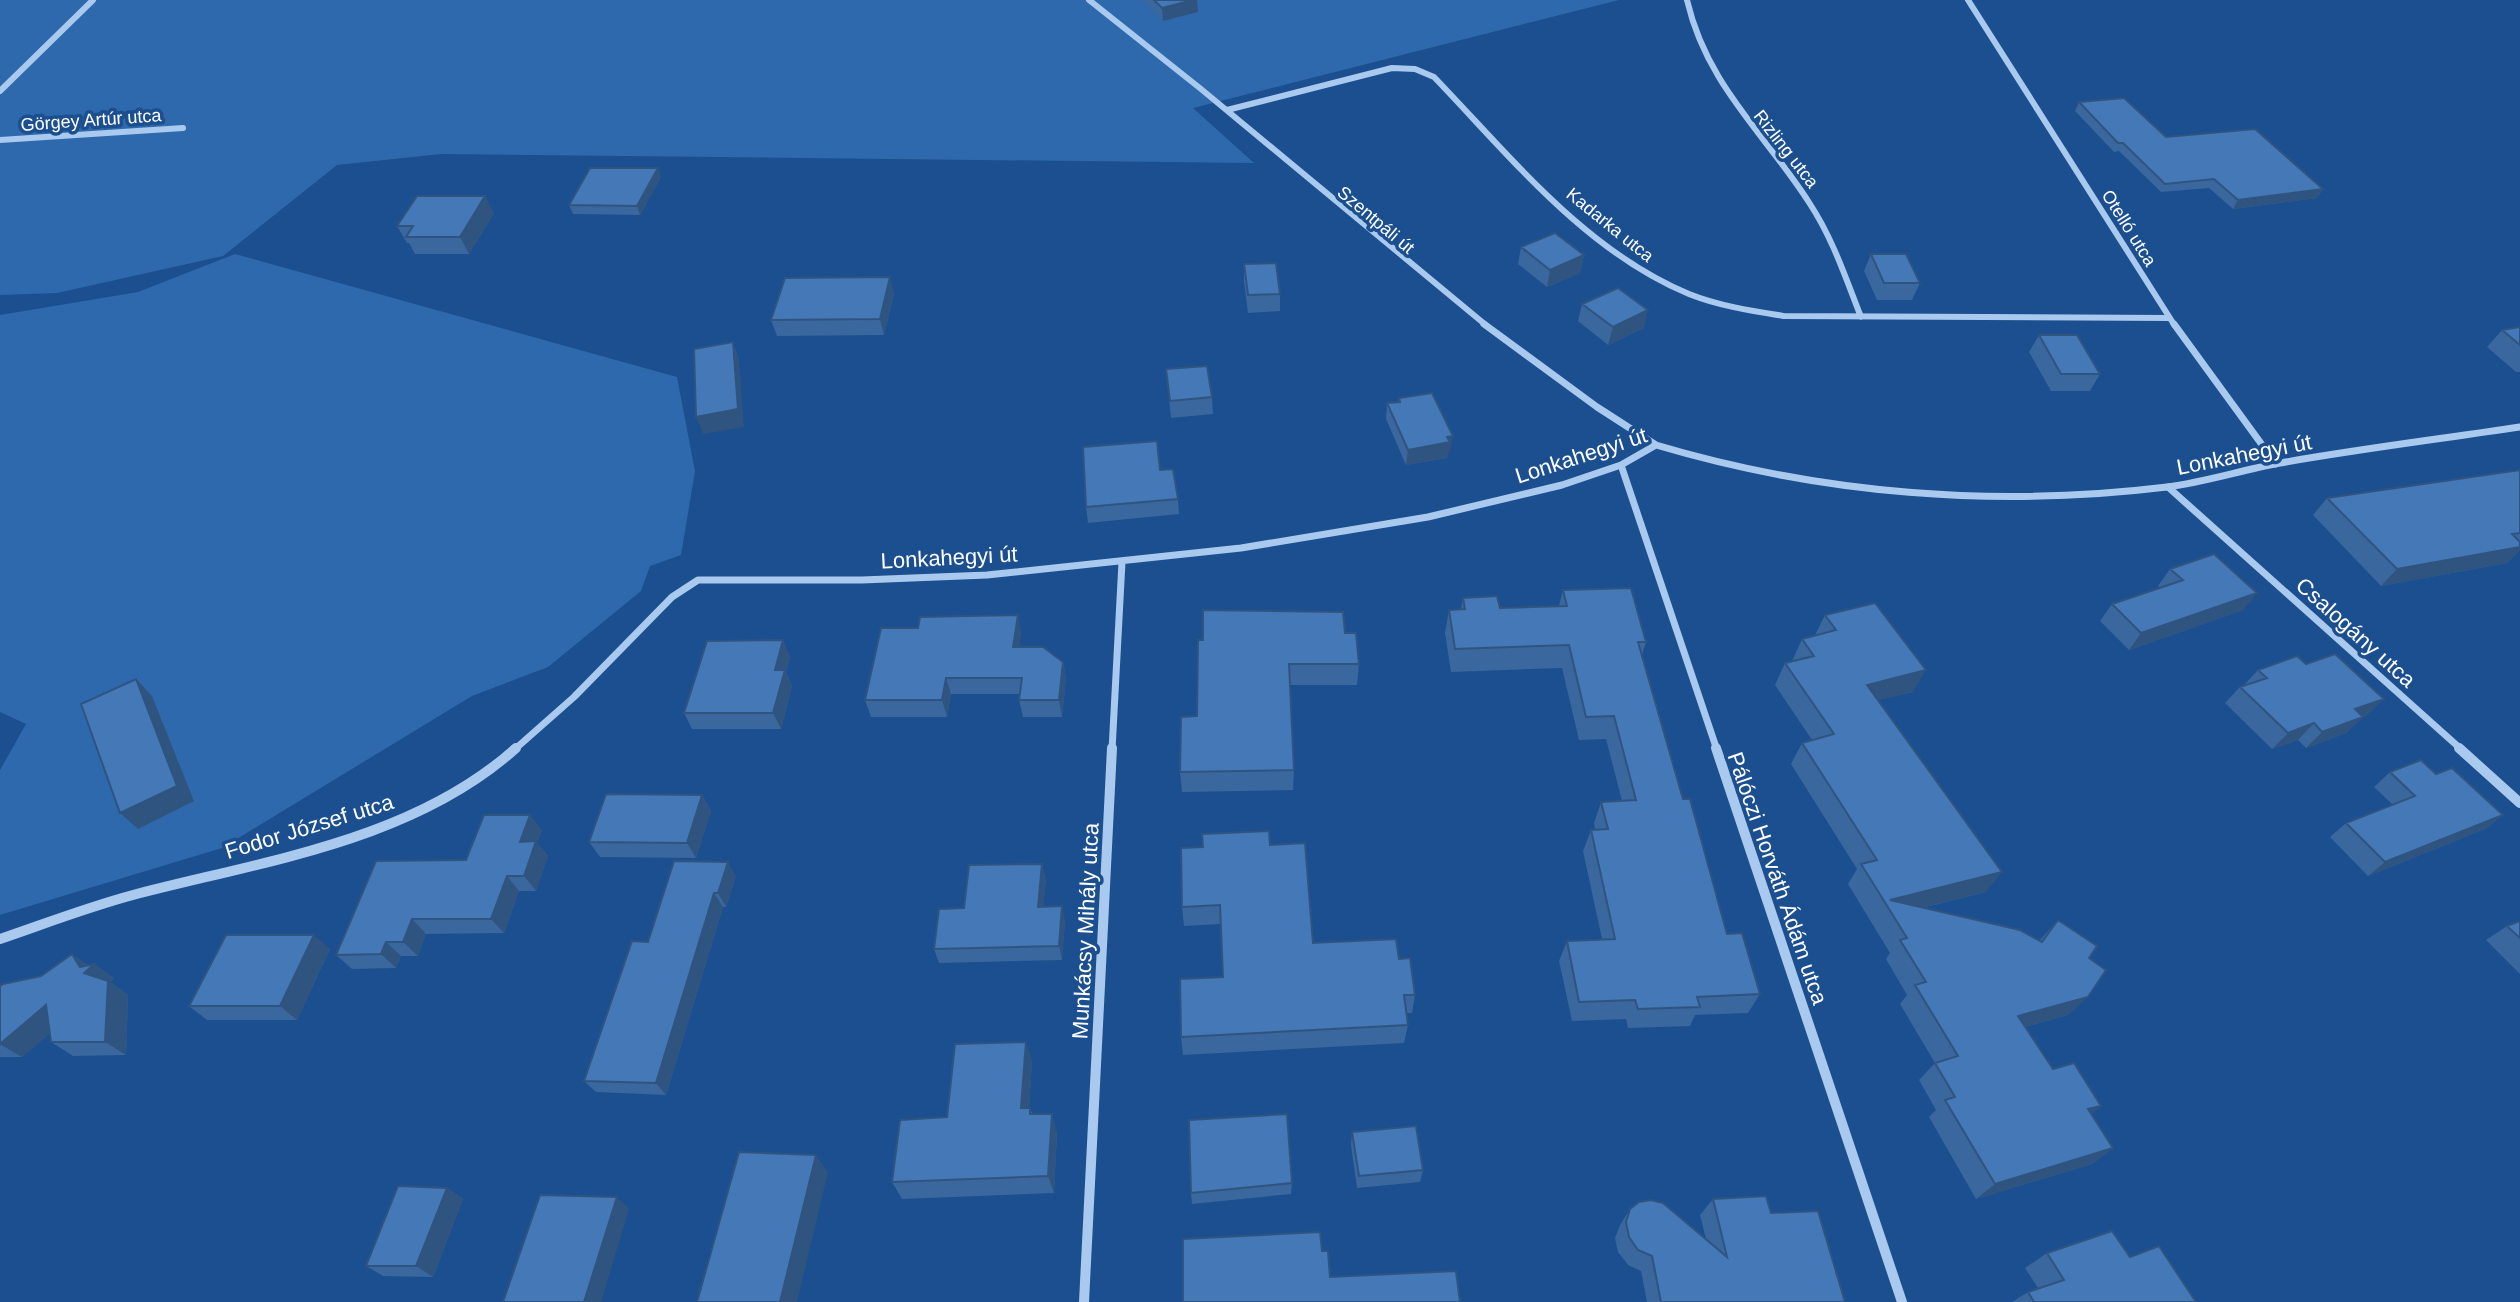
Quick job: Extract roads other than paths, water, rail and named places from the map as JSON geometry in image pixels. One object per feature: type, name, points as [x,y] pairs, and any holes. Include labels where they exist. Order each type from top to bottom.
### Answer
[{"type":"street","points":[[0,91],[93,0]]},
{"type":"street","name":"Szentpáli út","points":[[1089,0],[1227,110],[1466,312],[1584,401],[1656,445]]},
{"type":"street","name":"Rizling utca","points":[[1687,0],[1699,41],[1729,99],[1809,203],[1834,247],[1861,317]]},
{"type":"street","name":"Otelló utca","points":[[1968,0],[2169,318],[2276,464]]},
{"type":"street","name":"Kadarka utca","points":[[1227,110],[1392,68],[1415,69],[1434,77],[1592,233],[1642,272],[1688,294],[1737,309],[1784,316],[2169,318]]},
{"type":"street","name":"Görgey Artúr utca","points":[[0,140],[183,128]]},
{"type":"street","name":"Lonkahegyi út","points":[[698,580],[940,577],[1122,562],[1241,548],[1428,517],[1562,485],[1621,465],[1656,445],[1703,461],[1797,480],[1932,494],[2062,495],[2168,487],[2276,464],[2520,427]]},
{"type":"street","name":"Pálóczi Horváth Ádám utca","points":[[1621,465],[1902,1302]]},
{"type":"street","name":"Csalogány utca","points":[[2168,487],[2520,803]]},
{"type":"street","name":"Munkácsy Mihály utca","points":[[1084,1302],[1122,562]]},
{"type":"street","name":"Fodor József utca","points":[[0,939],[129,896],[359,835],[436,803],[508,756],[574,697],[672,597],[698,580]]}]
